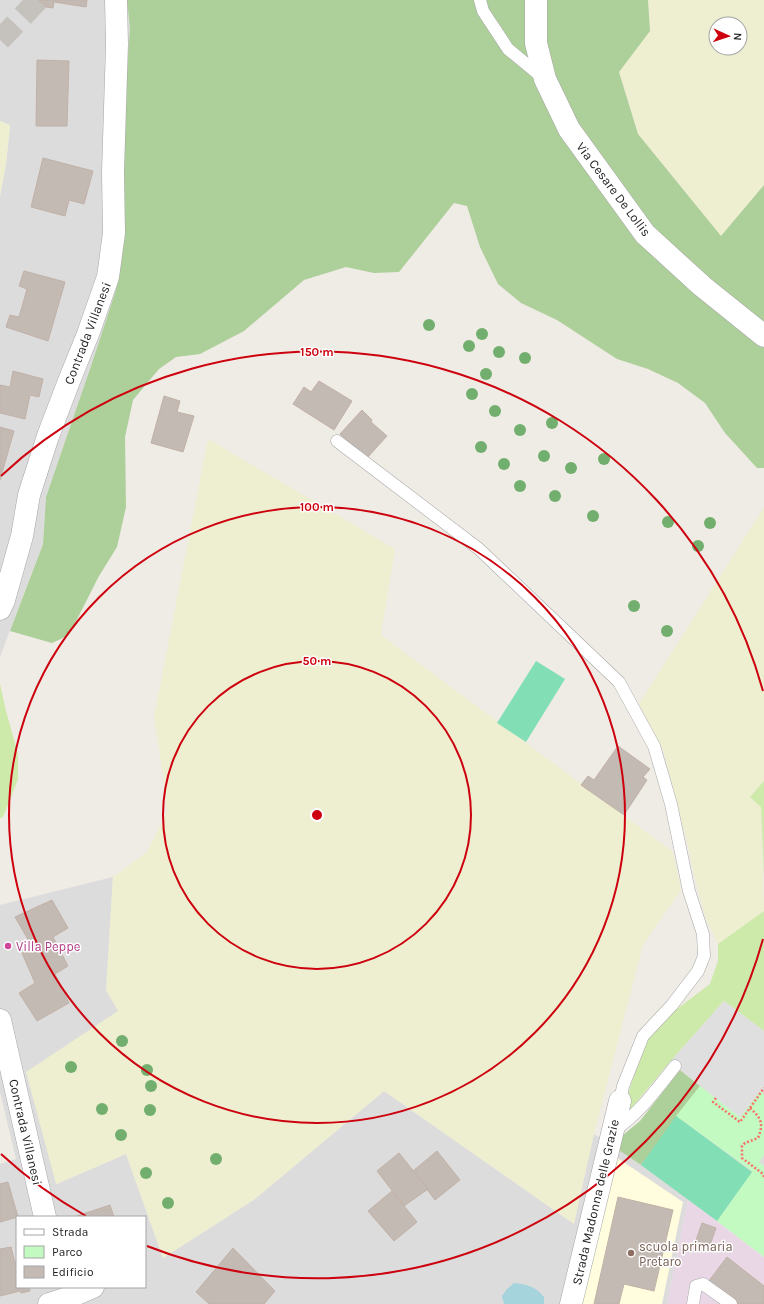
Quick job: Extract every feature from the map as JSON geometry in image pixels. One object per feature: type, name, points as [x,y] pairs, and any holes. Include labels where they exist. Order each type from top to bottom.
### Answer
[{"type":"street","name":"Contrada Villanesi","points":[[0,608],[4,600],[22,536],[31,488],[68,381],[88,334],[108,277],[114,233],[113,172],[117,44],[116,0]]},
{"type":"street","name":"Via Cesare De Lollis","points":[[536,0],[536,43],[545,79],[569,129],[645,234],[702,286],[764,336]]},
{"type":"street","name":"Contrada Villanesi","points":[[0,1022],[45,1216]]},
{"type":"street","name":"Strada Madonna delle Grazie","points":[[571,1304],[620,1100]]},
{"type":"street","points":[[60,1299],[90,1288]]},
{"type":"lane","points":[[480,0],[483,11],[508,49],[545,79]]},
{"type":"lane","points":[[337,442],[479,549],[619,682],[654,746],[672,804],[689,892],[703,934],[704,956],[698,971],[672,1005],[644,1036],[623,1086],[620,1100]]},
{"type":"lane","points":[[612,1132],[626,1122],[646,1103],[674,1066]]},
{"type":"lane","points":[[693,1304],[696,1286],[703,1284],[731,1304]]},
{"type":"path","points":[[716,1098],[712,1103],[740,1122],[764,1088]]},
{"type":"path","points":[[750,1108],[760,1118],[763,1127],[758,1138],[745,1143],[742,1146],[742,1158],[763,1174],[764,1177]]},
{"type":"shaded area","points":[[0,0],[127,0],[130,29],[124,199],[116,290],[46,497],[43,543],[0,657],[0,196],[6,164],[10,126],[0,121]]},
{"type":"shaded area","points":[[113,877],[106,990],[119,1011],[57,1184],[126,1154],[163,1258],[255,1199],[384,1091],[574,1224],[594,1134],[641,1165],[700,1086],[740,1117],[764,1086],[764,1256],[688,1200],[667,1304],[0,1304],[0,1164],[16,1159],[0,1092],[0,905]]},
{"type":"shaded area","points":[[724,1001],[764,1031],[764,1086],[740,1117],[670,1062]]},
{"type":"shaded area","name":"scuola primaria Pretaro","points":[[613,1155],[683,1202],[662,1304],[577,1304]]},
{"type":"shaded area","points":[[688,1200],[764,1257],[764,1304],[667,1304]]},
{"type":"green space","points":[[127,0],[648,0],[650,31],[619,72],[638,134],[721,236],[764,185],[764,468],[757,468],[725,433],[705,403],[678,383],[648,369],[617,359],[557,320],[521,303],[498,284],[480,247],[467,206],[454,203],[399,272],[374,273],[346,267],[304,280],[244,331],[200,354],[176,357],[159,369],[133,400],[125,437],[126,507],[117,547],[99,576],[69,635],[52,643],[10,631],[43,544],[46,497],[116,290],[124,199],[123,121],[130,29]]},
{"type":"green space","points":[[648,0],[764,0],[764,185],[721,236],[638,134],[619,71],[650,31]]},
{"type":"green space","points":[[0,121],[10,125],[6,164],[0,196]]},
{"type":"green space","points":[[208,439],[395,549],[381,635],[673,852],[681,890],[643,945],[594,1134],[574,1224],[384,1091],[255,1199],[163,1258],[126,1154],[56,1184],[26,1072],[118,1011],[106,990],[113,877],[147,852],[167,812],[154,717]]},
{"type":"green space","points":[[764,507],[764,781],[750,797],[761,807],[764,911],[718,944],[706,919],[663,750],[639,704]]},
{"type":"green space","points":[[536,661],[565,679],[526,742],[497,723]]},
{"type":"green space","points":[[0,684],[18,754],[18,779],[3,817],[0,818]]},
{"type":"green space","points":[[764,781],[764,878],[761,807],[750,797]]},
{"type":"green space","points":[[764,911],[764,1031],[724,1001],[618,1124],[647,1037],[661,1021],[710,984],[718,961],[718,944]]},
{"type":"green space","points":[[680,1070],[700,1086],[641,1165],[611,1145],[640,1121]]},
{"type":"green space","points":[[700,1086],[740,1117],[760,1091],[764,1094],[764,1155],[759,1162],[764,1166],[764,1257],[717,1221],[752,1171],[676,1116]]},
{"type":"green space","points":[[676,1116],[752,1172],[717,1221],[641,1165]]},
{"type":"water","points":[[514,1283],[527,1285],[534,1288],[544,1297],[544,1304],[504,1304],[502,1296]]},
{"type":"building","points":[[34,0],[87,0],[86,7],[54,2],[53,8],[33,5]]},
{"type":"building","points":[[37,60],[69,61],[67,126],[36,126]]},
{"type":"building","points":[[43,158],[93,171],[84,204],[69,200],[65,216],[31,207]]},
{"type":"building","points":[[24,271],[65,282],[48,341],[6,327],[10,315],[19,317],[27,289],[19,286]]},
{"type":"building","points":[[13,371],[43,379],[39,397],[30,395],[25,419],[0,413],[0,385],[10,387]]},
{"type":"building","points":[[319,381],[352,401],[334,430],[293,404],[304,387],[311,392]]},
{"type":"building","points":[[164,396],[180,401],[177,412],[194,416],[183,452],[151,443]]},
{"type":"building","points":[[362,410],[372,420],[371,422],[387,436],[367,458],[340,434]]},
{"type":"building","points":[[0,427],[14,431],[0,480]]},
{"type":"building","points":[[618,746],[650,769],[643,777],[647,780],[624,815],[581,785],[588,776],[594,780]]},
{"type":"building","points":[[52,900],[68,928],[53,937],[68,966],[55,974],[69,1003],[37,1021],[19,993],[35,983],[22,953],[33,948],[15,917]]},
{"type":"building","points":[[437,1151],[460,1180],[435,1200],[413,1171]]},
{"type":"building","points":[[399,1153],[428,1189],[404,1206],[377,1171]]},
{"type":"building","points":[[8,1182],[18,1216],[0,1222],[0,1184]]},
{"type":"building","points":[[392,1191],[417,1222],[394,1241],[368,1211]]},
{"type":"building","points":[[618,1197],[673,1210],[654,1291],[624,1284],[619,1304],[594,1304]]},
{"type":"building","points":[[110,1205],[114,1216],[77,1216]]},
{"type":"building","points":[[702,1223],[716,1228],[709,1248],[695,1243]]},
{"type":"building","points":[[11,1247],[16,1262],[16,1288],[29,1288],[30,1291],[21,1293],[20,1291],[0,1296],[0,1249]]},
{"type":"building","points":[[233,1248],[275,1291],[264,1304],[209,1304],[196,1292]]},
{"type":"building","points":[[727,1257],[764,1286],[764,1304],[737,1304],[708,1282]]},
{"type":"tunnel","points":[[0,40],[38,0]]},
{"type":"place","name":"Villa Peppe","points":[[8,946]]},
{"type":"place","name":"scuola primaria Pretaro","points":[[631,1253]]}]
